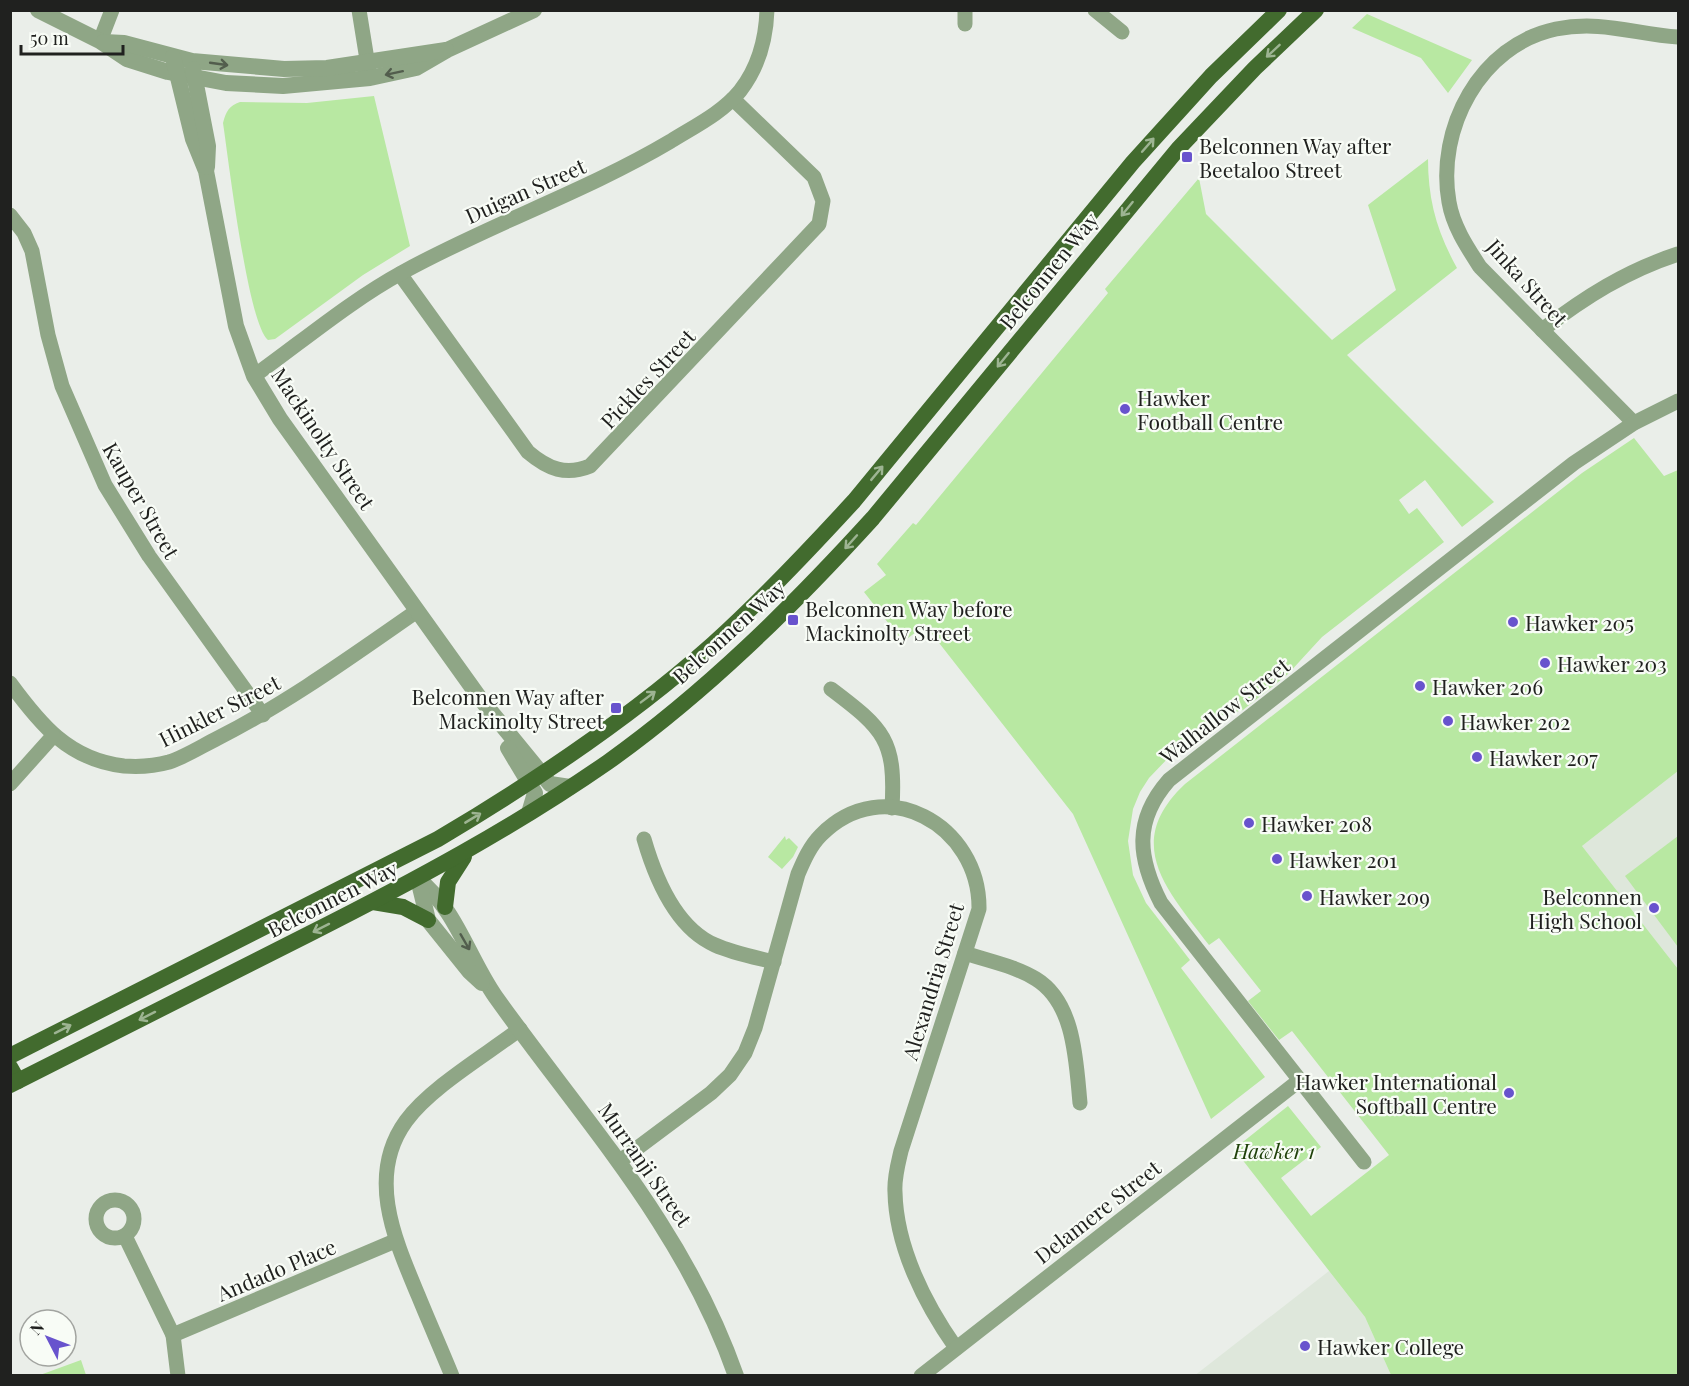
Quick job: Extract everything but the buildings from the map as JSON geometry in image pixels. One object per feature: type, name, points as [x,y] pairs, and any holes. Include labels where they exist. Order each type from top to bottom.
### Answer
[{"type":"main road","name":"Belconnen Way","points":[[10,1056],[438,839],[536,778],[602,733],[713,644],[809,550],[854,501],[1123,174],[1211,76],[1279,10]]},
{"type":"main road","name":"Belconnen Way","points":[[13,1078],[259,960],[468,852],[570,787],[646,733],[722,670],[784,612],[873,518],[1198,127],[1316,10]]},
{"type":"main road","points":[[1123,174],[1143,191]]},
{"type":"main road","points":[[854,501],[873,518]]},
{"type":"main road","points":[[375,872],[400,872],[418,879],[426,857],[438,839]]},
{"type":"main road","points":[[445,907],[448,882],[468,852]]},
{"type":"main road","points":[[374,902],[403,907],[428,920]]},
{"type":"main road","points":[[247,937],[259,960]]},
{"type":"street","points":[[39,10],[100,41],[127,59],[178,75],[238,84],[306,85],[369,70]]},
{"type":"street","points":[[100,41],[112,10]]},
{"type":"street","points":[[359,10],[369,70]]},
{"type":"street","points":[[100,41],[124,44],[192,61],[284,69],[417,68],[447,50],[534,10]]},
{"type":"street","name":"Duigan Street","points":[[254,376],[400,274],[462,240],[621,170],[707,119],[733,99],[742,88],[760,53],[767,10]]},
{"type":"street","points":[[1095,10],[1122,32]]},
{"type":"street","name":"Jinka Street","points":[[1634,423],[1480,267],[1453,217],[1446,164],[1450,142],[1465,99],[1476,82],[1497,61],[1518,45],[1554,30],[1582,25],[1610,26],[1678,37]]},
{"type":"street","name":"Mackinolty Street","points":[[173,57],[193,139],[206,171],[236,326],[254,376],[280,419],[536,778]]},
{"type":"street","name":"Mackinolty Street","points":[[192,61],[208,146],[206,171]]},
{"type":"street","points":[[202,114],[212,96],[225,87],[238,84]]},
{"type":"street","name":"Pickles Street","points":[[400,274],[528,452],[548,467],[563,471],[577,471],[590,466],[819,224],[823,201],[814,177],[733,99]]},
{"type":"street","name":"Kauper Street","points":[[10,215],[24,233],[32,251],[48,335],[62,386],[105,485],[149,556],[263,715]]},
{"type":"street","points":[[1542,330],[1603,286],[1641,266],[1678,254]]},
{"type":"street","name":"Walhallow Street","points":[[1364,1162],[1161,903],[1150,882],[1142,848],[1146,815],[1155,796],[1169,780],[1574,463],[1634,423],[1678,401]]},
{"type":"street","name":"Hinkler Street","points":[[10,683],[53,736],[99,760],[123,766],[148,766],[170,762],[263,715],[417,611]]},
{"type":"street","points":[[831,689],[866,715],[879,729],[891,753],[894,769],[892,808]]},
{"type":"street","points":[[10,784],[53,736]]},
{"type":"street","points":[[529,813],[535,793],[536,778],[550,784],[570,787]]},
{"type":"street","name":"Alexandria Street","points":[[620,1161],[711,1093],[730,1075],[745,1053],[755,1028],[798,874],[819,836],[846,817],[868,810],[892,808],[922,815],[941,827],[964,850],[974,870],[979,890],[979,909],[902,1151],[895,1191],[897,1220],[906,1249],[934,1317],[956,1348]]},
{"type":"street","points":[[644,839],[651,864],[663,887],[682,918],[699,937],[722,948],[774,962]]},
{"type":"street","name":"Murranji Street","points":[[418,879],[432,890],[445,907],[494,994],[620,1161],[664,1225],[695,1280],[736,1376]]},
{"type":"street","name":"Murranji Street","points":[[418,879],[428,920],[469,970],[494,994]]},
{"type":"street","points":[[965,953],[1018,970],[1035,978],[1050,991],[1060,1007],[1074,1049],[1080,1103]]},
{"type":"street","points":[[452,1376],[395,1241],[386,1198],[387,1170],[402,1128],[424,1101],[520,1029]]},
{"type":"street","name":"Delamere Street","points":[[921,1376],[1299,1080]]},
{"type":"street","points":[[125,1236],[173,1335],[178,1376]]},
{"type":"street","name":"Andado Place","points":[[173,1335],[395,1241]]},
{"type":"shaded area","name":"Belconnen High School","points":[[1678,771],[1678,969],[1582,846]]},
{"type":"shaded area","name":"Hawker College","points":[[1329,1271],[1365,1317],[1391,1375],[1194,1376]]},
{"type":"green space","points":[[1367,14],[1472,60],[1448,93],[1421,58],[1352,28]]},
{"type":"green space","points":[[374,96],[410,246],[363,275],[275,339],[268,340],[261,328],[253,304],[246,273],[223,123],[225,115],[233,105],[240,102],[307,103]]},
{"type":"green space","points":[[1428,159],[1428,174],[1435,215],[1444,242],[1457,268],[1347,355],[1494,502],[1462,527],[1425,480],[1399,500],[1409,514],[1417,508],[1444,542],[1322,637],[1288,674],[1243,710],[1220,716],[1171,755],[1149,778],[1133,809],[1128,841],[1133,875],[1146,903],[1190,960],[1181,968],[1265,1077],[1211,1119],[1073,814],[925,625],[903,642],[864,592],[886,575],[877,564],[913,523],[916,525],[1108,293],[1105,289],[1199,178],[1206,214],[1332,340],[1396,290],[1368,205]]},
{"type":"green space","name":"Hawker 1","points":[[1634,438],[1664,476],[1678,470],[1678,771],[1582,846],[1678,969],[1678,1375],[1391,1375],[1365,1317],[1234,1149],[1288,1106],[1321,1147],[1281,1178],[1311,1216],[1389,1155],[1292,1031],[1279,1040],[1248,1001],[1261,991],[1219,938],[1209,945],[1179,906],[1158,867],[1154,847],[1156,827],[1166,806],[1185,784],[1582,473]]},
{"type":"green space","points":[[785,836],[786,840],[789,838],[798,847],[793,857],[782,869],[768,857]]},
{"type":"green space","points":[[1678,836],[1678,947],[1625,876]]},
{"type":"green space","points":[[81,1360],[86,1375],[40,1375],[59,1368],[78,1368],[78,1361]]},
{"type":"place","name":"Belconnen Way after Beetaloo Street","points":[[1187,157]]},
{"type":"place","name":"Hawker Football Centre","points":[[1125,409]]},
{"type":"place","name":"Belconnen Way before Mackinolty Street","points":[[793,620]]},
{"type":"place","name":"Hawker 205","points":[[1513,622]]},
{"type":"place","name":"Hawker 203","points":[[1545,663]]},
{"type":"place","name":"Hawker 206","points":[[1420,686]]},
{"type":"place","name":"Belconnen Way after Mackinolty Street","points":[[616,708]]},
{"type":"place","name":"Hawker 202","points":[[1448,721]]},
{"type":"place","name":"Hawker 207","points":[[1477,757]]},
{"type":"place","name":"Hawker 208","points":[[1249,823]]},
{"type":"place","name":"Hawker 201","points":[[1277,859]]},
{"type":"place","name":"Hawker 209","points":[[1307,896]]},
{"type":"place","name":"Belconnen High School","points":[[1654,908]]},
{"type":"place","name":"Hawker International Softball Centre","points":[[1509,1093]]},
{"type":"place","name":"Hawker College","points":[[1305,1346]]}]
